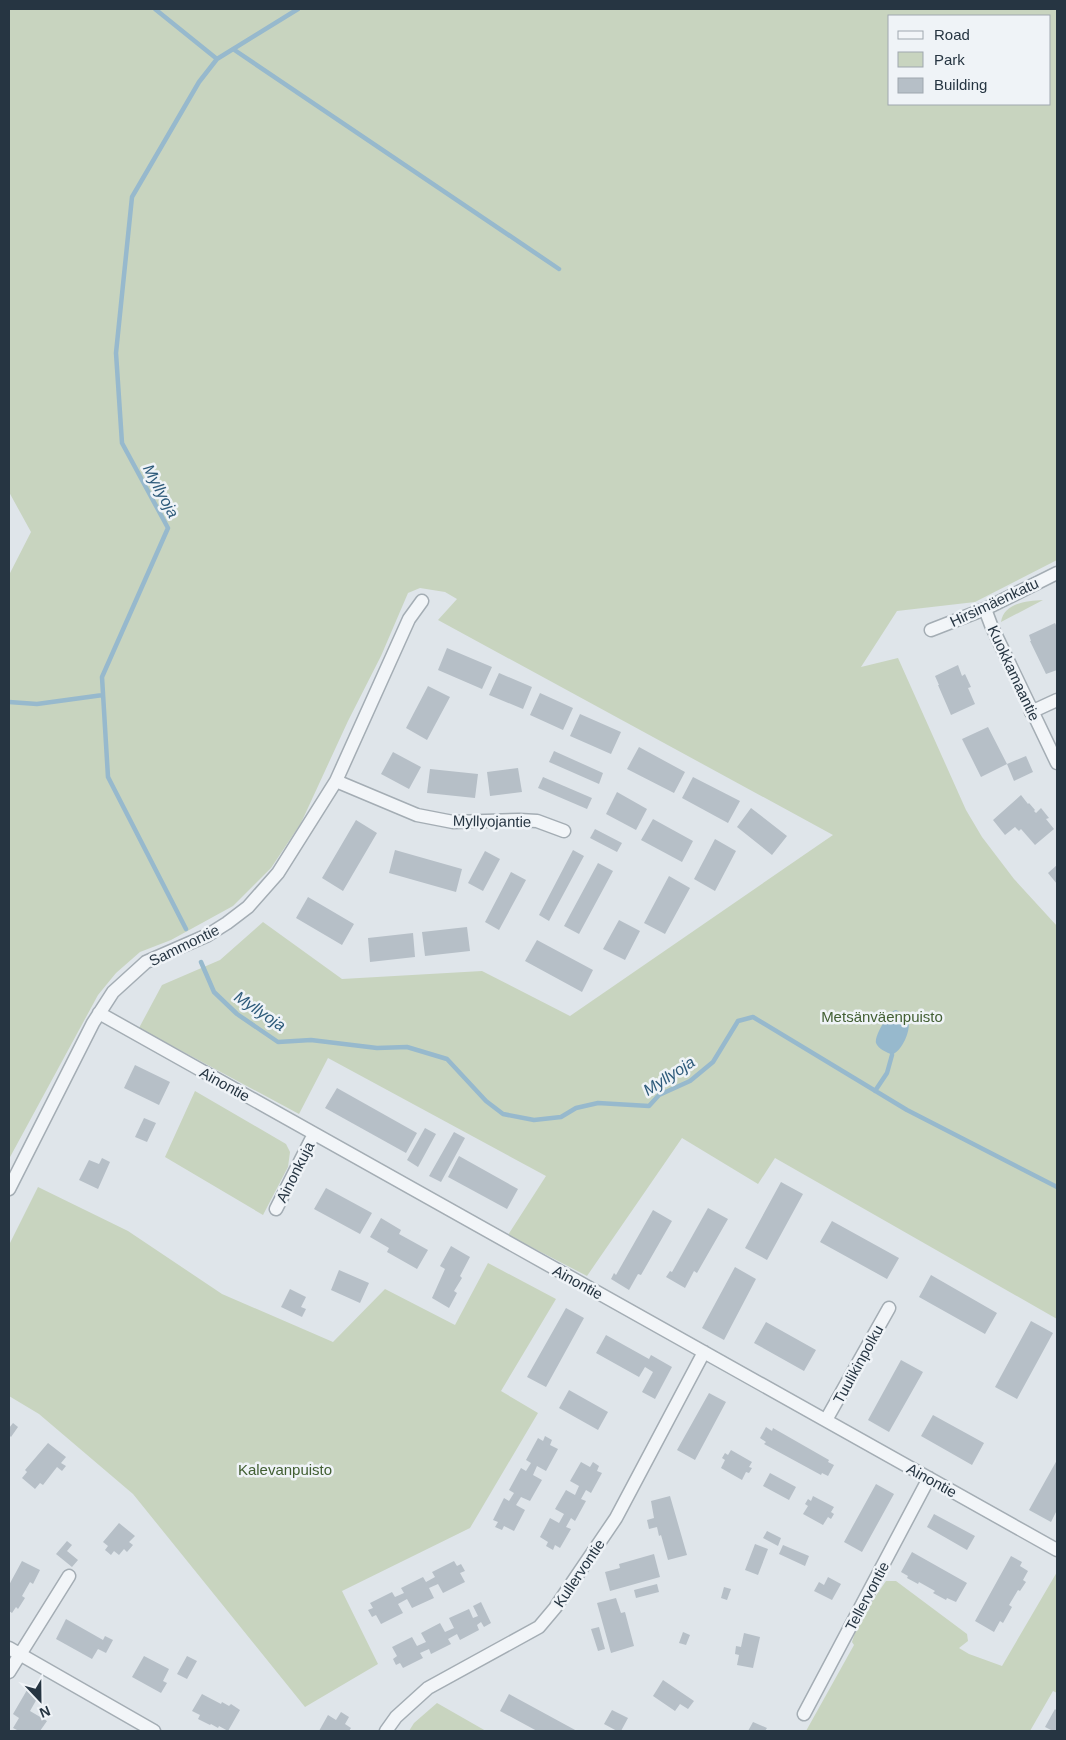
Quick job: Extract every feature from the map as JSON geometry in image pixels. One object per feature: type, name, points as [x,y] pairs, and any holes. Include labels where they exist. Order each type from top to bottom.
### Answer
[{"type":"street","name":"Hirsimäenkatu","points":[[931,630],[985,609],[1057,573]]},
{"type":"street","name":"Sammontie","points":[[9,1189],[99,1013],[113,992],[146,962],[208,935],[227,923],[248,907],[278,873],[336,781],[410,619],[422,601]]},
{"type":"street","name":"Kuokkamaantie","points":[[985,609],[991,626],[1057,764]]},
{"type":"street","points":[[1031,712],[1057,700]]},
{"type":"street","name":"Myllyojantie","points":[[336,781],[417,815],[453,822],[535,821],[564,831]]},
{"type":"street","name":"Ainontie","points":[[99,1013],[1057,1550]]},
{"type":"street","name":"Ainonkuja","points":[[276,1209],[314,1134]]},
{"type":"street","name":"Tuulikinpolku","points":[[826,1420],[889,1308]]},
{"type":"street","name":"Kullervontie","points":[[386,1731],[396,1717],[428,1688],[539,1627],[555,1608],[616,1518],[704,1352]]},
{"type":"street","name":"Tellervontie","points":[[804,1714],[929,1478]]},
{"type":"street","points":[[9,1672],[14,1651],[69,1576]]},
{"type":"street","points":[[14,1651],[154,1731]]},
{"type":"green space","name":"Metsänväenpuisto","points":[[9,9],[1057,9],[1057,560],[975,602],[897,611],[861,667],[898,658],[966,810],[982,837],[1014,879],[1057,926],[1057,1319],[775,1158],[758,1184],[682,1138],[587,1276],[508,1235],[546,1176],[328,1058],[299,1114],[139,1028],[162,985],[220,960],[263,922],[342,979],[482,971],[570,1016],[833,835],[438,620],[457,599],[445,592],[420,588],[408,593],[381,656],[348,721],[301,823],[271,868],[233,906],[171,940],[140,952],[116,973],[98,995],[9,1159],[9,575],[31,532],[9,492]]},
{"type":"green space","points":[[1043,600],[1001,622],[1006,611],[1011,607],[1023,602]]},
{"type":"green space","points":[[195,1091],[286,1144],[290,1152],[288,1167],[263,1215],[165,1157]]},
{"type":"green space","name":"Kalevanpuisto","points":[[38,1187],[128,1231],[222,1294],[333,1342],[385,1289],[455,1325],[488,1263],[556,1299],[501,1391],[538,1413],[470,1528],[342,1591],[378,1664],[305,1707],[133,1494],[39,1414],[9,1396],[9,1245]]},
{"type":"green space","points":[[1057,1572],[1057,1693],[1053,1691],[1030,1731],[806,1731],[854,1645],[852,1642],[862,1618],[886,1581],[896,1581],[967,1634],[968,1641],[959,1648],[969,1654],[1002,1666]]},
{"type":"green space","points":[[437,1703],[486,1731],[409,1731],[414,1723]]},
{"type":"water","points":[[896,1010],[908,1017],[909,1027],[906,1039],[900,1049],[892,1055],[879,1047],[876,1040],[886,1019]]},
{"type":"building","points":[[1055,623],[1057,627],[1057,670],[1046,674],[1029,635]]},
{"type":"building","points":[[447,648],[492,667],[482,689],[438,670]]},
{"type":"building","points":[[958,665],[962,676],[965,674],[971,687],[968,688],[975,704],[951,715],[935,676]]},
{"type":"building","points":[[499,673],[532,687],[523,709],[489,695]]},
{"type":"building","points":[[428,686],[450,697],[427,740],[406,728]]},
{"type":"building","points":[[540,693],[573,708],[563,730],[530,715]]},
{"type":"building","points":[[580,714],[621,732],[611,754],[570,736]]},
{"type":"building","points":[[988,727],[1007,764],[981,777],[962,739]]},
{"type":"building","points":[[639,747],[685,772],[674,793],[627,769]]},
{"type":"building","points":[[554,751],[603,773],[599,784],[549,762]]},
{"type":"building","points":[[393,752],[421,767],[409,789],[381,774]]},
{"type":"building","points":[[1026,756],[1033,772],[1014,781],[1007,764]]},
{"type":"building","points":[[518,768],[522,792],[490,796],[487,772]]},
{"type":"building","points":[[430,769],[478,774],[475,798],[427,793]]},
{"type":"building","points":[[543,777],[592,798],[587,809],[538,788]]},
{"type":"building","points":[[693,777],[740,801],[728,823],[682,798]]},
{"type":"building","points":[[617,792],[647,809],[636,830],[606,814]]},
{"type":"building","points":[[1021,795],[1036,813],[1041,808],[1049,818],[1046,819],[1054,829],[1035,845],[1021,829],[1019,831],[1015,827],[1005,835],[993,820]]},
{"type":"building","points":[[751,808],[787,836],[772,855],[737,827]]},
{"type":"building","points":[[653,819],[693,841],[682,862],[641,840]]},
{"type":"building","points":[[356,820],[377,833],[343,891],[322,878]]},
{"type":"building","points":[[595,829],[622,843],[617,852],[590,838]]},
{"type":"building","points":[[715,839],[736,851],[715,891],[694,879]]},
{"type":"building","points":[[395,850],[462,869],[456,892],[389,873]]},
{"type":"building","points":[[573,850],[584,856],[549,921],[539,915]]},
{"type":"building","points":[[485,851],[500,859],[483,891],[468,883]]},
{"type":"building","points":[[598,863],[613,871],[579,934],[564,926]]},
{"type":"building","points":[[1057,865],[1057,884],[1048,873]]},
{"type":"building","points":[[511,872],[526,880],[499,930],[485,922]]},
{"type":"building","points":[[669,876],[690,888],[665,934],[644,923]]},
{"type":"building","points":[[308,897],[354,924],[342,945],[296,918]]},
{"type":"building","points":[[619,920],[640,931],[625,960],[603,949]]},
{"type":"building","points":[[467,927],[470,951],[425,956],[422,932]]},
{"type":"building","points":[[413,933],[415,957],[370,962],[368,938]]},
{"type":"building","points":[[537,940],[593,970],[582,992],[525,961]]},
{"type":"building","points":[[135,1065],[170,1082],[159,1105],[124,1088]]},
{"type":"building","points":[[337,1088],[417,1133],[406,1153],[325,1108]]},
{"type":"building","points":[[144,1118],[156,1123],[147,1142],[135,1137]]},
{"type":"building","points":[[425,1128],[436,1134],[418,1167],[407,1160]]},
{"type":"building","points":[[454,1132],[465,1138],[441,1182],[429,1176]]},
{"type":"building","points":[[459,1156],[518,1189],[507,1209],[448,1177]]},
{"type":"building","points":[[102,1158],[110,1162],[98,1189],[79,1180],[89,1160],[99,1164]]},
{"type":"building","points":[[781,1182],[803,1194],[767,1260],[745,1248]]},
{"type":"building","points":[[326,1188],[372,1213],[360,1234],[314,1209]]},
{"type":"building","points":[[708,1208],[728,1219],[697,1273],[694,1271],[685,1288],[666,1277],[670,1271],[672,1272]]},
{"type":"building","points":[[653,1210],[672,1221],[641,1275],[638,1274],[629,1290],[611,1279],[614,1273],[616,1275]]},
{"type":"building","points":[[381,1218],[401,1230],[399,1234],[428,1250],[417,1269],[387,1252],[389,1248],[370,1237]]},
{"type":"building","points":[[832,1221],[899,1258],[887,1279],[820,1242]]},
{"type":"building","points":[[451,1246],[470,1257],[460,1276],[462,1278],[454,1291],[457,1293],[449,1308],[432,1298],[445,1269],[440,1266]]},
{"type":"building","points":[[735,1267],[756,1279],[724,1340],[702,1328]]},
{"type":"building","points":[[339,1270],[369,1283],[360,1303],[331,1290]]},
{"type":"building","points":[[931,1275],[997,1313],[985,1334],[919,1297]]},
{"type":"building","points":[[290,1289],[306,1297],[301,1307],[306,1309],[302,1317],[281,1307]]},
{"type":"building","points":[[566,1308],[584,1318],[546,1387],[527,1377]]},
{"type":"building","points":[[1031,1321],[1053,1333],[1017,1399],[995,1387]]},
{"type":"building","points":[[766,1322],[816,1350],[804,1371],[754,1343]]},
{"type":"building","points":[[606,1335],[649,1359],[651,1355],[672,1367],[655,1399],[642,1392],[653,1372],[645,1367],[639,1377],[596,1353]]},
{"type":"building","points":[[901,1360],[923,1372],[889,1432],[868,1420]]},
{"type":"building","points":[[569,1390],[608,1412],[598,1430],[559,1408]]},
{"type":"building","points":[[709,1393],[726,1402],[695,1460],[677,1450]]},
{"type":"building","points":[[933,1415],[984,1443],[972,1465],[921,1436]]},
{"type":"building","points":[[13,1423],[18,1427],[11,1437],[9,1435],[9,1428]]},
{"type":"building","points":[[766,1427],[772,1431],[773,1428],[829,1460],[828,1462],[834,1465],[828,1476],[822,1473],[821,1475],[764,1444],[766,1442],[760,1438]]},
{"type":"building","points":[[545,1436],[552,1440],[550,1445],[558,1449],[546,1471],[537,1466],[533,1475],[542,1480],[530,1501],[521,1497],[516,1505],[525,1510],[514,1531],[504,1526],[502,1530],[495,1527],[498,1522],[493,1520],[504,1498],[509,1501],[514,1493],[509,1490],[521,1468],[526,1471],[531,1463],[526,1460],[538,1438],[543,1441]]},
{"type":"building","points":[[48,1443],[66,1457],[61,1463],[66,1466],[62,1471],[57,1467],[43,1485],[40,1483],[35,1489],[22,1478],[27,1472],[25,1470]]},
{"type":"building","points":[[731,1450],[752,1462],[749,1467],[752,1468],[749,1473],[746,1472],[742,1480],[721,1468],[725,1460],[722,1458],[725,1453],[728,1455]]},
{"type":"building","points":[[1057,1460],[1057,1510],[1051,1522],[1029,1510]]},
{"type":"building","points":[[581,1462],[590,1467],[593,1462],[599,1466],[597,1471],[602,1473],[591,1493],[586,1490],[581,1499],[586,1501],[575,1521],[571,1518],[566,1527],[571,1529],[560,1548],[555,1545],[553,1550],[546,1546],[548,1542],[540,1537],[550,1518],[559,1523],[564,1514],[555,1509],[566,1490],[575,1495],[579,1486],[570,1481]]},
{"type":"building","points":[[770,1473],[796,1487],[789,1500],[763,1486]]},
{"type":"building","points":[[876,1484],[894,1494],[862,1552],[844,1542]]},
{"type":"building","points":[[670,1496],[687,1555],[668,1560],[657,1527],[649,1529],[647,1520],[654,1518],[651,1501]]},
{"type":"building","points":[[813,1496],[834,1507],[831,1512],[834,1514],[831,1519],[828,1517],[823,1525],[803,1514],[808,1506],[805,1504],[808,1499],[811,1501]]},
{"type":"building","points":[[934,1514],[975,1536],[967,1550],[927,1527]]},
{"type":"building","points":[[119,1523],[135,1536],[129,1542],[133,1545],[127,1552],[124,1549],[119,1555],[114,1551],[111,1555],[105,1550],[108,1546],[103,1542]]},
{"type":"building","points":[[767,1531],[781,1538],[778,1546],[763,1538]]},
{"type":"building","points":[[67,1541],[72,1545],[67,1551],[78,1560],[72,1567],[56,1554]]},
{"type":"building","points":[[755,1544],[768,1549],[758,1575],[745,1570]]},
{"type":"building","points":[[783,1545],[809,1556],[805,1566],[779,1554]]},
{"type":"building","points":[[912,1552],[967,1583],[956,1602],[947,1598],[946,1600],[933,1593],[935,1591],[907,1578],[908,1576],[901,1572]]},
{"type":"building","points":[[654,1554],[660,1577],[610,1591],[605,1572],[620,1568],[619,1564]]},
{"type":"building","points":[[1011,1556],[1022,1562],[1020,1566],[1028,1571],[1023,1580],[1026,1582],[1020,1591],[1018,1590],[1009,1605],[1012,1607],[1003,1623],[1000,1621],[994,1632],[975,1621]]},
{"type":"building","points":[[22,1561],[40,1570],[33,1584],[30,1582],[22,1596],[25,1598],[18,1609],[16,1607],[12,1613],[9,1611],[9,1585]]},
{"type":"building","points":[[454,1561],[457,1566],[461,1564],[465,1571],[460,1573],[465,1582],[443,1593],[438,1584],[429,1588],[434,1598],[412,1608],[407,1599],[398,1604],[403,1613],[381,1624],[376,1615],[372,1617],[368,1610],[373,1608],[370,1603],[392,1592],[395,1597],[404,1593],[401,1588],[423,1577],[426,1582],[435,1577],[432,1572]]},
{"type":"building","points":[[828,1577],[841,1584],[832,1600],[814,1591],[819,1582],[824,1585]]},
{"type":"building","points":[[657,1584],[659,1592],[636,1598],[634,1590]]},
{"type":"building","points":[[724,1587],[731,1589],[727,1600],[721,1598]]},
{"type":"building","points":[[616,1598],[621,1613],[625,1612],[634,1646],[611,1653],[597,1603]]},
{"type":"building","points":[[481,1602],[491,1623],[484,1627],[481,1622],[477,1625],[479,1630],[460,1640],[457,1634],[448,1639],[451,1644],[431,1654],[429,1649],[420,1653],[423,1658],[403,1668],[400,1663],[396,1665],[393,1659],[397,1656],[392,1647],[412,1637],[417,1646],[426,1642],[421,1633],[440,1623],[445,1632],[454,1628],[449,1618],[469,1609],[473,1618],[478,1616],[473,1606]]},
{"type":"building","points":[[66,1619],[103,1640],[105,1636],[113,1640],[106,1653],[98,1649],[92,1659],[56,1639]]},
{"type":"building","points":[[599,1627],[605,1649],[598,1651],[591,1629]]},
{"type":"building","points":[[683,1632],[690,1635],[686,1645],[679,1643]]},
{"type":"building","points":[[744,1633],[760,1637],[753,1668],[737,1665],[739,1655],[735,1654],[736,1646],[741,1647]]},
{"type":"building","points":[[144,1656],[169,1669],[163,1681],[167,1683],[161,1693],[132,1677]]},
{"type":"building","points":[[187,1656],[197,1661],[187,1679],[177,1674]]},
{"type":"building","points":[[663,1680],[694,1701],[688,1709],[680,1704],[675,1711],[653,1696]]},
{"type":"building","points":[[27,1690],[38,1697],[30,1711],[47,1721],[40,1731],[19,1731],[13,1728],[19,1718],[13,1714]]},
{"type":"building","points":[[202,1694],[221,1704],[222,1702],[229,1706],[231,1704],[240,1710],[228,1731],[198,1719],[200,1715],[192,1711]]},
{"type":"building","points":[[509,1694],[577,1731],[537,1731],[500,1711]]},
{"type":"building","points":[[1055,1709],[1057,1711],[1057,1731],[1053,1731],[1045,1727]]},
{"type":"building","points":[[612,1710],[628,1718],[621,1731],[617,1731],[604,1724]]},
{"type":"building","points":[[341,1712],[349,1717],[345,1724],[351,1728],[349,1731],[319,1731],[328,1715],[336,1720]]},
{"type":"building","points":[[753,1722],[767,1728],[765,1731],[748,1731]]},
{"type":"waterway","points":[[155,9],[217,59]]},
{"type":"waterway","name":"Myllyoja","points":[[186,929],[108,777],[102,677],[168,528],[122,443],[116,353],[132,197],[199,82],[217,59],[298,9]]},
{"type":"waterway","points":[[233,49],[559,269]]},
{"type":"waterway","points":[[9,702],[37,704],[103,695]]},
{"type":"waterway","name":"Myllyoja","points":[[201,962],[214,992],[237,1014],[278,1042],[311,1040],[377,1048],[407,1047],[447,1059],[486,1101],[503,1114],[534,1120],[561,1117],[576,1108],[598,1103],[649,1106],[659,1095],[690,1081],[713,1062],[738,1021],[753,1017],[907,1110],[1057,1187]]},
{"type":"waterway","points":[[875,1091],[887,1073],[892,1055]]}]
